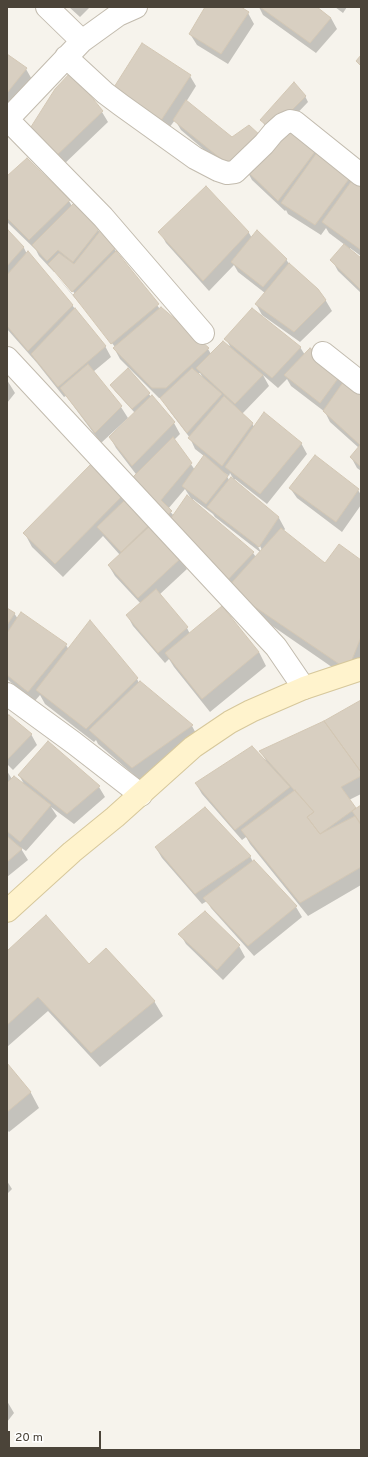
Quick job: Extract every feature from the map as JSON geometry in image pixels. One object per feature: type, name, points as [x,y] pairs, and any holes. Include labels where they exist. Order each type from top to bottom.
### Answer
[{"type":"street","points":[[47,7],[82,41]]},
{"type":"street","points":[[136,7],[118,15],[82,41],[7,119],[103,217],[203,333]]},
{"type":"street","points":[[66,57],[121,105],[194,158],[218,170],[227,173],[235,172],[282,124],[290,121],[295,122],[361,175]]},
{"type":"street","points":[[323,353],[361,383]]},
{"type":"street","points":[[7,358],[276,647],[304,688]]},
{"type":"street","points":[[7,911],[72,852],[141,794],[193,747],[230,722],[250,711],[304,688],[361,669]]},
{"type":"street","points":[[7,694],[141,794]]},
{"type":"building","points":[[205,7],[241,7],[249,12],[221,54],[189,34]]},
{"type":"building","points":[[260,7],[317,7],[331,18],[310,43]]},
{"type":"building","points":[[142,43],[191,75],[160,122],[111,92]]},
{"type":"building","points":[[7,54],[27,68],[7,93]]},
{"type":"building","points":[[361,55],[361,66],[356,61]]},
{"type":"building","points":[[71,72],[103,111],[55,157],[29,130],[55,89]]},
{"type":"building","points":[[294,82],[306,96],[272,130],[260,120]]},
{"type":"building","points":[[186,100],[232,137],[249,125],[262,137],[231,167],[173,120]]},
{"type":"building","points":[[287,124],[317,149],[278,201],[245,169]]},
{"type":"building","points":[[318,151],[354,172],[315,225],[281,203]]},
{"type":"building","points":[[27,158],[70,200],[29,240],[7,218],[7,176]]},
{"type":"building","points":[[353,179],[361,185],[361,250],[322,222]]},
{"type":"building","points":[[206,186],[249,232],[203,281],[158,232]]},
{"type":"building","points":[[74,203],[99,229],[73,262],[58,250],[47,261],[32,245]]},
{"type":"building","points":[[8,230],[24,247],[7,266],[7,231]]},
{"type":"building","points":[[101,230],[115,248],[72,292],[48,264],[59,253],[74,264]]},
{"type":"building","points":[[257,230],[287,259],[263,287],[231,262]]},
{"type":"building","points":[[344,244],[361,258],[361,290],[330,260]]},
{"type":"building","points":[[28,251],[73,305],[28,351],[7,326],[7,275]]},
{"type":"building","points":[[116,251],[159,304],[111,344],[73,295]]},
{"type":"building","points":[[289,263],[318,289],[326,300],[294,332],[255,304]]},
{"type":"building","points":[[161,307],[209,348],[166,388],[152,388],[113,348]]},
{"type":"building","points":[[75,308],[106,346],[58,387],[31,354]]},
{"type":"building","points":[[252,308],[301,347],[272,378],[224,339]]},
{"type":"building","points":[[223,341],[263,375],[235,404],[196,368]]},
{"type":"building","points":[[310,348],[342,373],[320,403],[284,375]]},
{"type":"building","points":[[88,364],[122,406],[95,433],[60,388]]},
{"type":"building","points":[[128,368],[150,393],[132,409],[110,385]]},
{"type":"building","points":[[192,368],[222,394],[187,433],[160,398]]},
{"type":"building","points":[[346,378],[361,390],[361,467],[350,457],[360,445],[323,411]]},
{"type":"building","points":[[152,395],[175,422],[132,466],[109,437]]},
{"type":"building","points":[[224,396],[253,423],[222,466],[188,438]]},
{"type":"building","points":[[264,412],[302,443],[260,494],[225,467]]},
{"type":"building","points":[[173,437],[192,463],[161,500],[172,511],[160,521],[129,481]]},
{"type":"building","points":[[204,455],[228,476],[206,504],[182,486]]},
{"type":"building","points":[[315,455],[359,489],[336,522],[289,488]]},
{"type":"building","points":[[94,461],[126,492],[55,564],[23,533]]},
{"type":"building","points":[[231,477],[279,517],[259,547],[207,507]]},
{"type":"building","points":[[187,495],[254,552],[222,586],[169,521]]},
{"type":"building","points":[[126,499],[150,524],[121,552],[97,527]]},
{"type":"building","points":[[151,525],[181,558],[138,598],[108,565]]},
{"type":"building","points":[[281,528],[325,563],[339,544],[361,560],[361,637],[348,670],[227,588]]},
{"type":"building","points":[[156,589],[188,627],[158,653],[126,615]]},
{"type":"building","points":[[222,606],[259,652],[202,699],[165,653]]},
{"type":"building","points":[[7,608],[15,613],[7,625]]},
{"type":"building","points":[[21,612],[67,644],[28,692],[7,675],[7,633]]},
{"type":"building","points":[[90,620],[138,678],[86,729],[36,690]]},
{"type":"building","points":[[140,681],[193,725],[132,768],[89,730]]},
{"type":"building","points":[[361,700],[361,772],[324,721]]},
{"type":"building","points":[[9,715],[32,734],[7,760],[7,717]]},
{"type":"building","points":[[324,721],[361,772],[361,776],[341,787],[356,808],[320,834],[307,817],[314,812],[259,751]]},
{"type":"building","points":[[48,741],[100,786],[67,814],[18,775]]},
{"type":"building","points":[[252,746],[290,787],[235,830],[195,783]]},
{"type":"building","points":[[14,776],[51,805],[20,842],[7,831],[7,783]]},
{"type":"building","points":[[295,790],[314,812],[307,817],[320,834],[355,816],[361,825],[361,867],[300,903],[241,830]]},
{"type":"building","points":[[361,805],[361,824],[352,811]]},
{"type":"building","points":[[205,807],[251,856],[195,894],[155,847]]},
{"type":"building","points":[[7,836],[22,849],[7,862]]},
{"type":"building","points":[[254,860],[297,906],[248,946],[203,898]]},
{"type":"building","points":[[205,911],[240,945],[217,970],[178,934]]},
{"type":"building","points":[[46,915],[89,964],[106,948],[155,1001],[91,1053],[38,997],[7,1025],[7,951]]},
{"type":"building","points":[[7,1063],[31,1092],[7,1112]]}]
